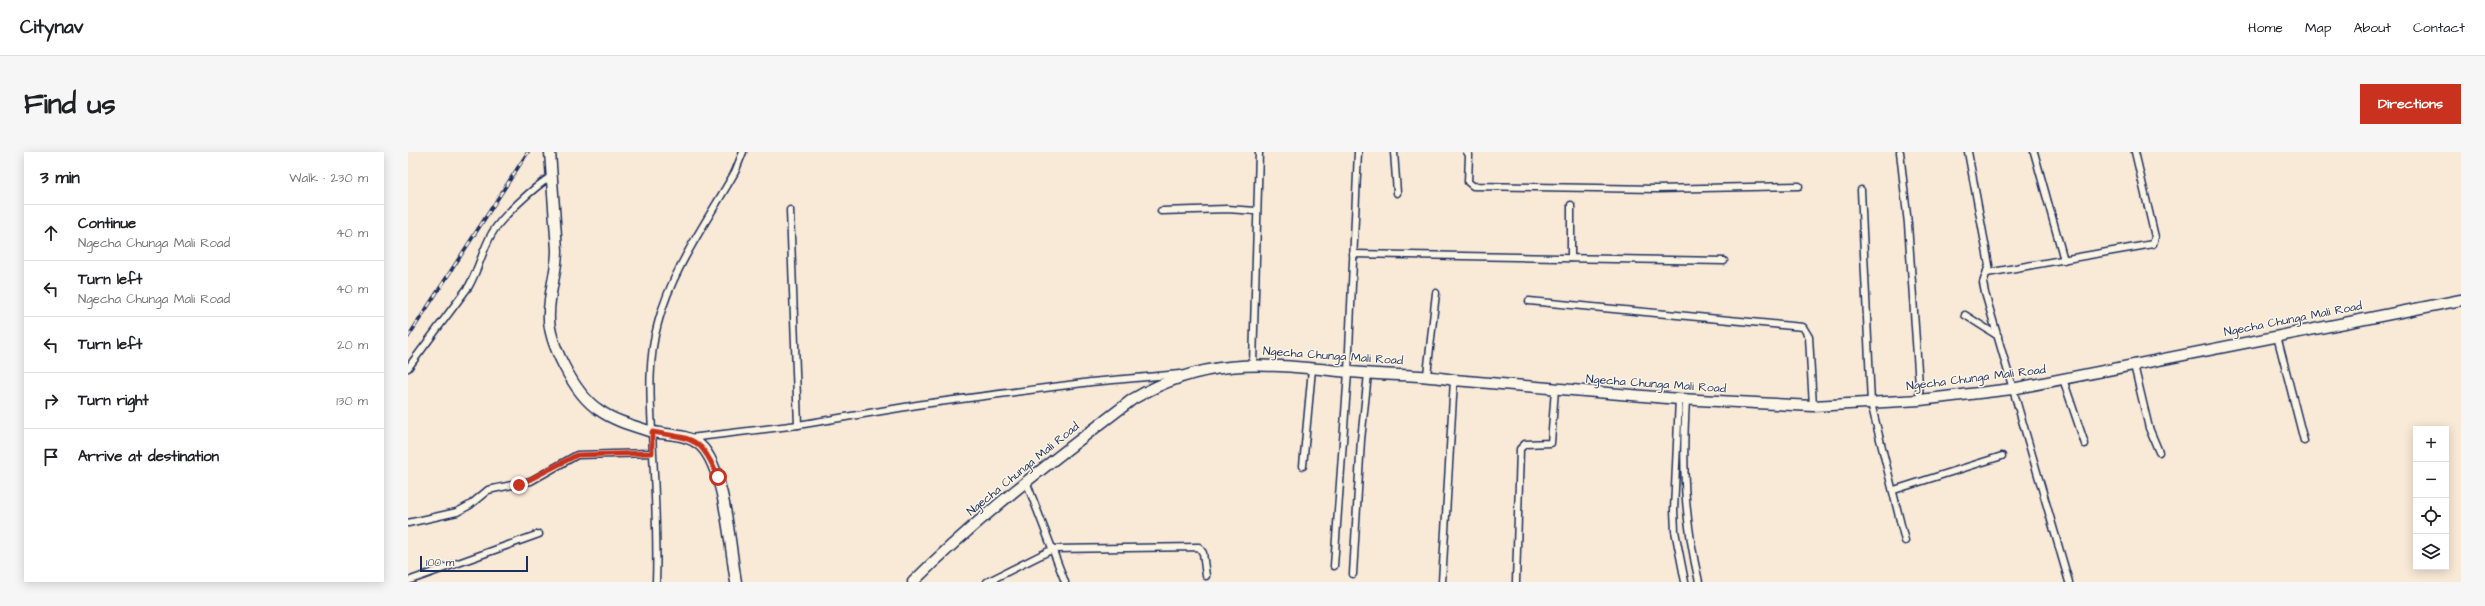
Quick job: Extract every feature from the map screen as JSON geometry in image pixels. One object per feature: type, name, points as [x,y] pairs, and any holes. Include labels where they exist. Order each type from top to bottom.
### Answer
[{"type":"main road","points":[[550,152],[557,265],[549,313],[551,334],[555,345],[572,377],[589,402],[598,410],[620,421],[652,432],[688,438],[701,446],[710,459],[718,477],[736,582]]},
{"type":"main road","name":"Ngecha Chunga Mali Road","points":[[913,582],[953,542],[1026,481],[1133,399],[1150,388],[1186,374],[1206,369],[1253,364],[1368,374],[1428,375],[1454,380],[1683,400],[1813,406],[1871,403],[1920,400],[2012,389],[2461,300]]},
{"type":"street","points":[[656,582],[656,516],[652,453],[651,358],[658,323],[669,292],[735,172],[743,152]]},
{"type":"street","points":[[1253,364],[1256,211],[1259,152]]},
{"type":"street","points":[[1334,566],[1348,372],[1358,152]]},
{"type":"street","points":[[1394,152],[1397,193]]},
{"type":"street","points":[[1467,152],[1469,155],[1468,182],[1473,186],[1657,189],[1800,186]]},
{"type":"street","points":[[1900,152],[1908,224],[1920,400]]},
{"type":"street","points":[[1968,152],[1989,265],[1983,283],[1984,293],[1998,336],[2012,389],[2069,582]]},
{"type":"street","points":[[2034,152],[2064,260]]},
{"type":"street","points":[[1987,274],[2155,242],[2135,152]]},
{"type":"street","points":[[408,368],[469,286],[477,272],[495,228],[534,188],[552,176]]},
{"type":"street","points":[[1861,190],[1871,403],[1894,490],[1905,542]]},
{"type":"street","points":[[1571,205],[1571,258]]},
{"type":"street","points":[[1161,211],[1226,209],[1256,211]]},
{"type":"street","points":[[790,210],[798,425]]},
{"type":"street","points":[[1353,254],[1724,261]]},
{"type":"street","points":[[1428,375],[1436,293]]},
{"type":"street","points":[[1529,301],[1803,327],[1809,337],[1813,406]]},
{"type":"street","points":[[1965,315],[1998,336]]},
{"type":"street","points":[[2278,336],[2304,441]]},
{"type":"street","points":[[2134,365],[2149,428],[2159,452]]},
{"type":"street","points":[[1303,466],[1312,369]]},
{"type":"street","points":[[688,438],[798,425],[923,404],[1091,382],[1186,374]]},
{"type":"street","points":[[1353,574],[1361,440],[1368,374]]},
{"type":"street","points":[[2063,379],[2085,444]]},
{"type":"street","points":[[1442,582],[1454,380]]},
{"type":"street","points":[[1516,582],[1520,449],[1525,444],[1550,443],[1555,389]]},
{"type":"street","points":[[1683,400],[1674,510],[1685,582]]},
{"type":"street","points":[[1683,400],[1685,508],[1699,582]]},
{"type":"street","points":[[408,522],[457,512],[470,505],[488,490],[531,481],[577,455],[652,453]]},
{"type":"street","points":[[1894,490],[2002,456]]},
{"type":"street","points":[[1026,481],[1065,582]]},
{"type":"street","points":[[408,581],[539,534]]},
{"type":"street","points":[[987,582],[1053,549],[1199,547],[1204,553],[1206,576]]},
{"type":"railway","points":[[408,337],[528,152]]},
{"type":"route","points":[[519,485],[531,481],[577,455],[593,453],[652,453],[652,432],[688,438],[694,441],[701,446],[710,459],[718,477]]}]
